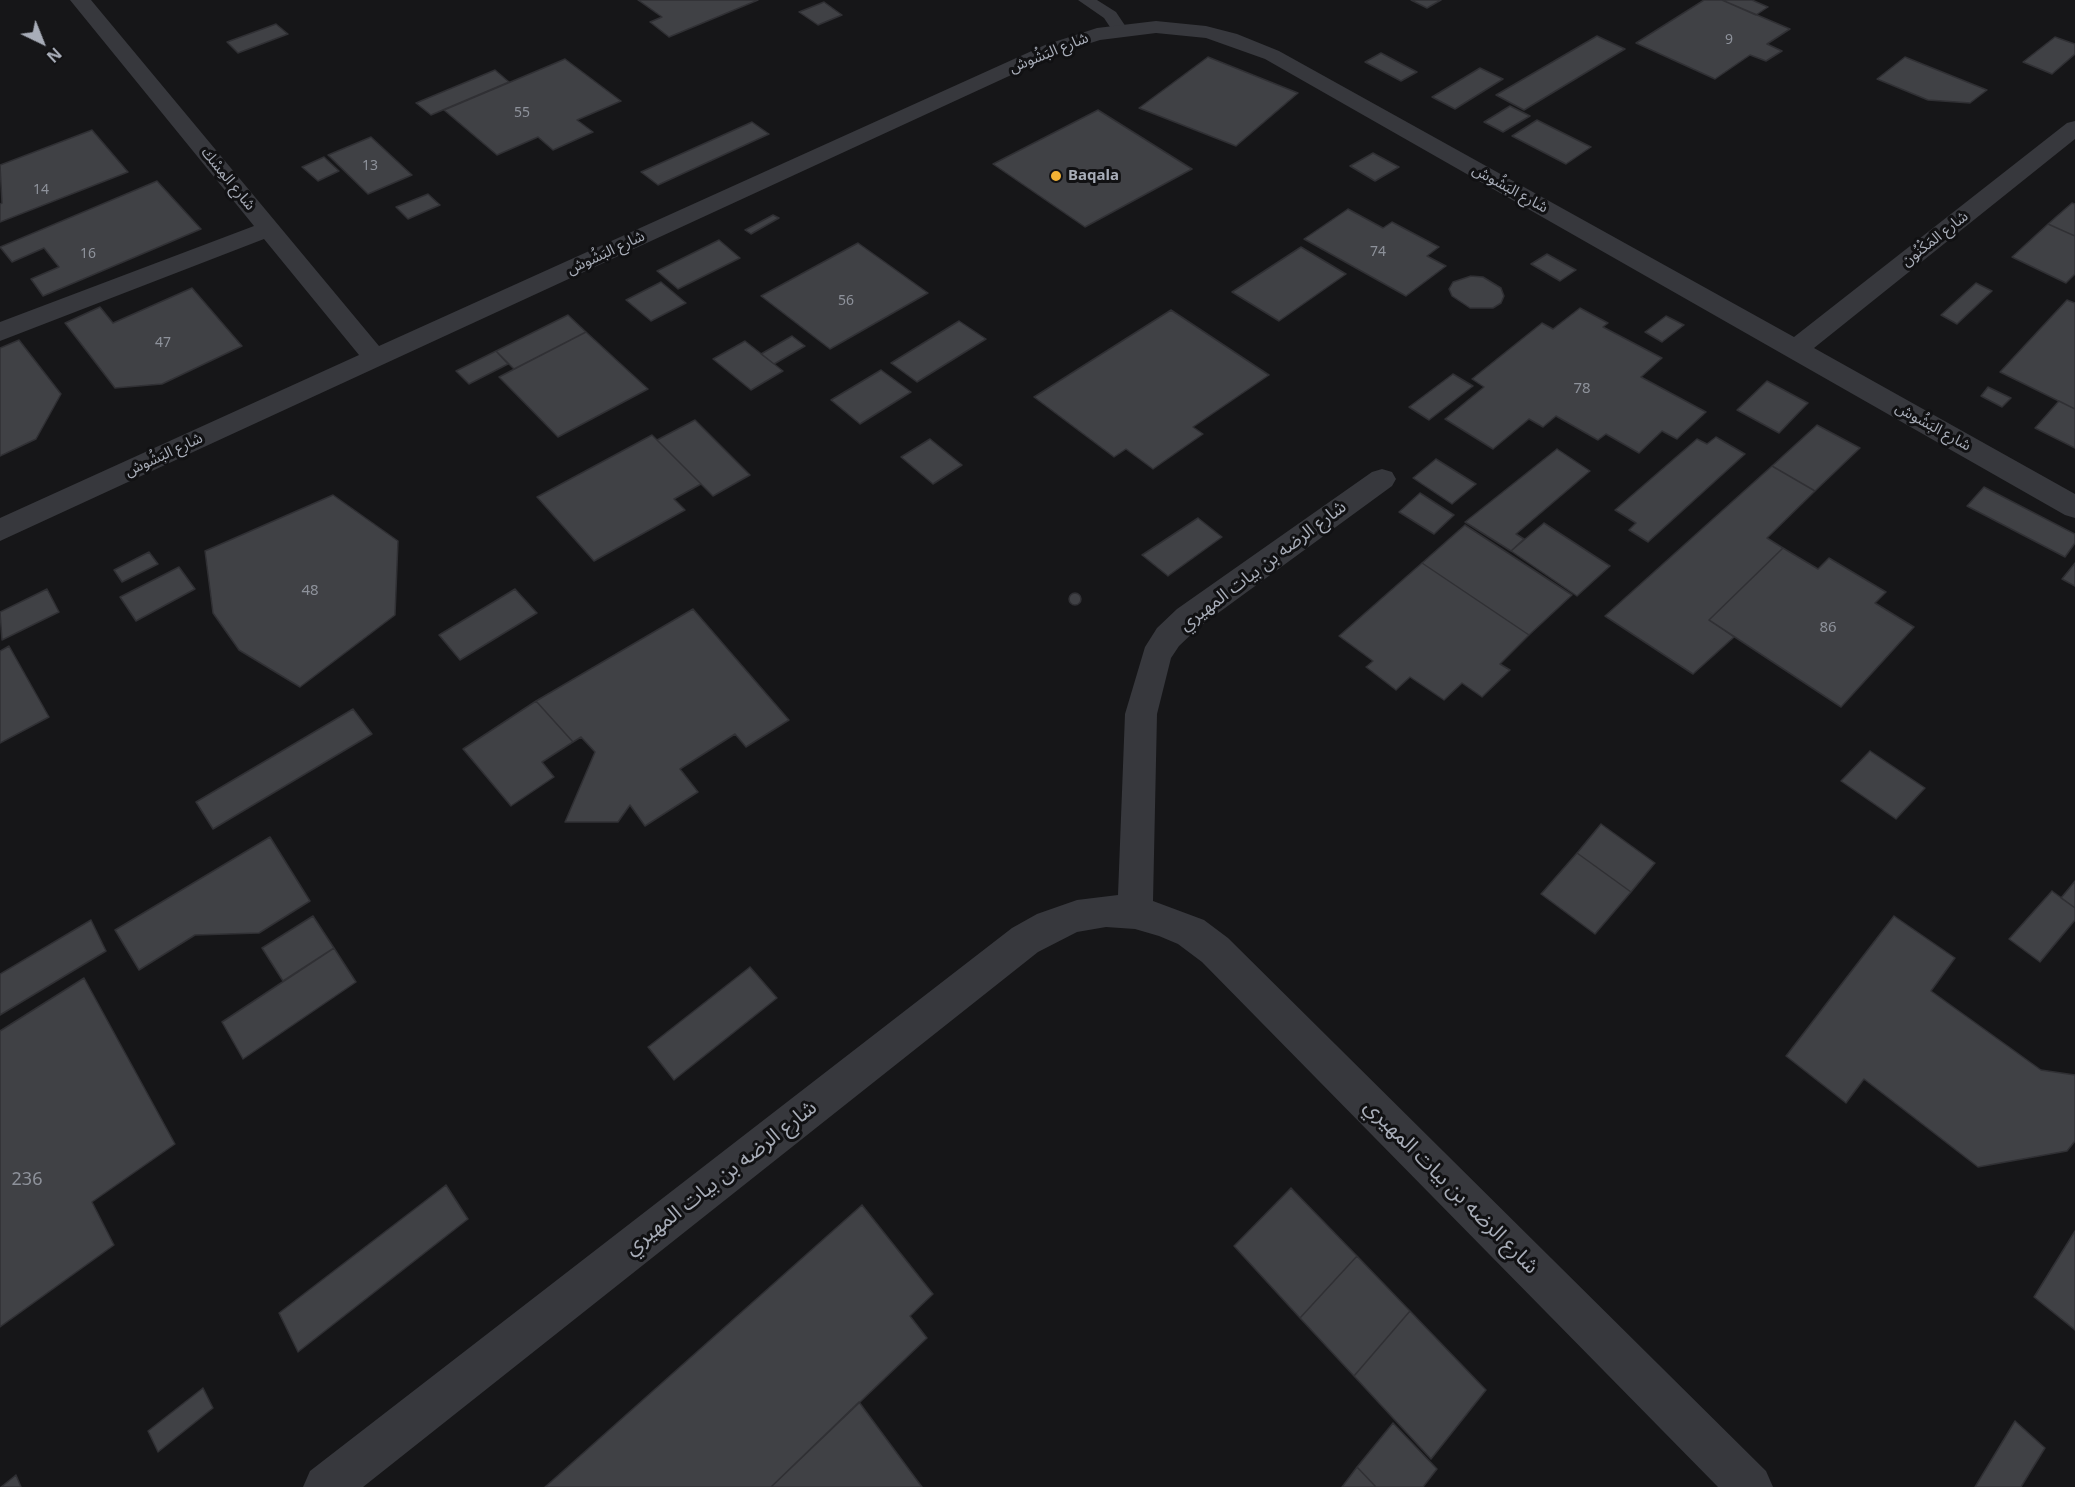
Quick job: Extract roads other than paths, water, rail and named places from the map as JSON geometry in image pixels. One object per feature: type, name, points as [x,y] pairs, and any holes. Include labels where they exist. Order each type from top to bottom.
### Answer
[{"type":"street","name":"شارع المِسْك","points":[[80,0],[376,358]]},
{"type":"street","name":"شارع البَشُوش","points":[[0,530],[1052,49],[1075,40],[1120,30],[1181,29],[1206,32],[1252,46],[2075,507]]},
{"type":"street","name":"شارع المَكْنُون","points":[[1795,350],[2075,128]]},
{"type":"street","points":[[0,332],[269,229]]},
{"type":"street","name":"شارع الرضه بن بيات المهيري","points":[[1135,913],[1141,714],[1156,656],[1168,637],[1188,618],[1382,479]]},
{"type":"street","name":"شارع الرضه بن بيات المهيري","points":[[326,1487],[1025,940],[1050,926],[1077,916],[1106,911],[1135,913],[1163,920],[1191,932],[1215,950],[1750,1487]]},
{"type":"lane","points":[[1086,0],[1110,15],[1120,30]]},
{"type":"place","name":"Baqala","points":[[1056,176]]}]
